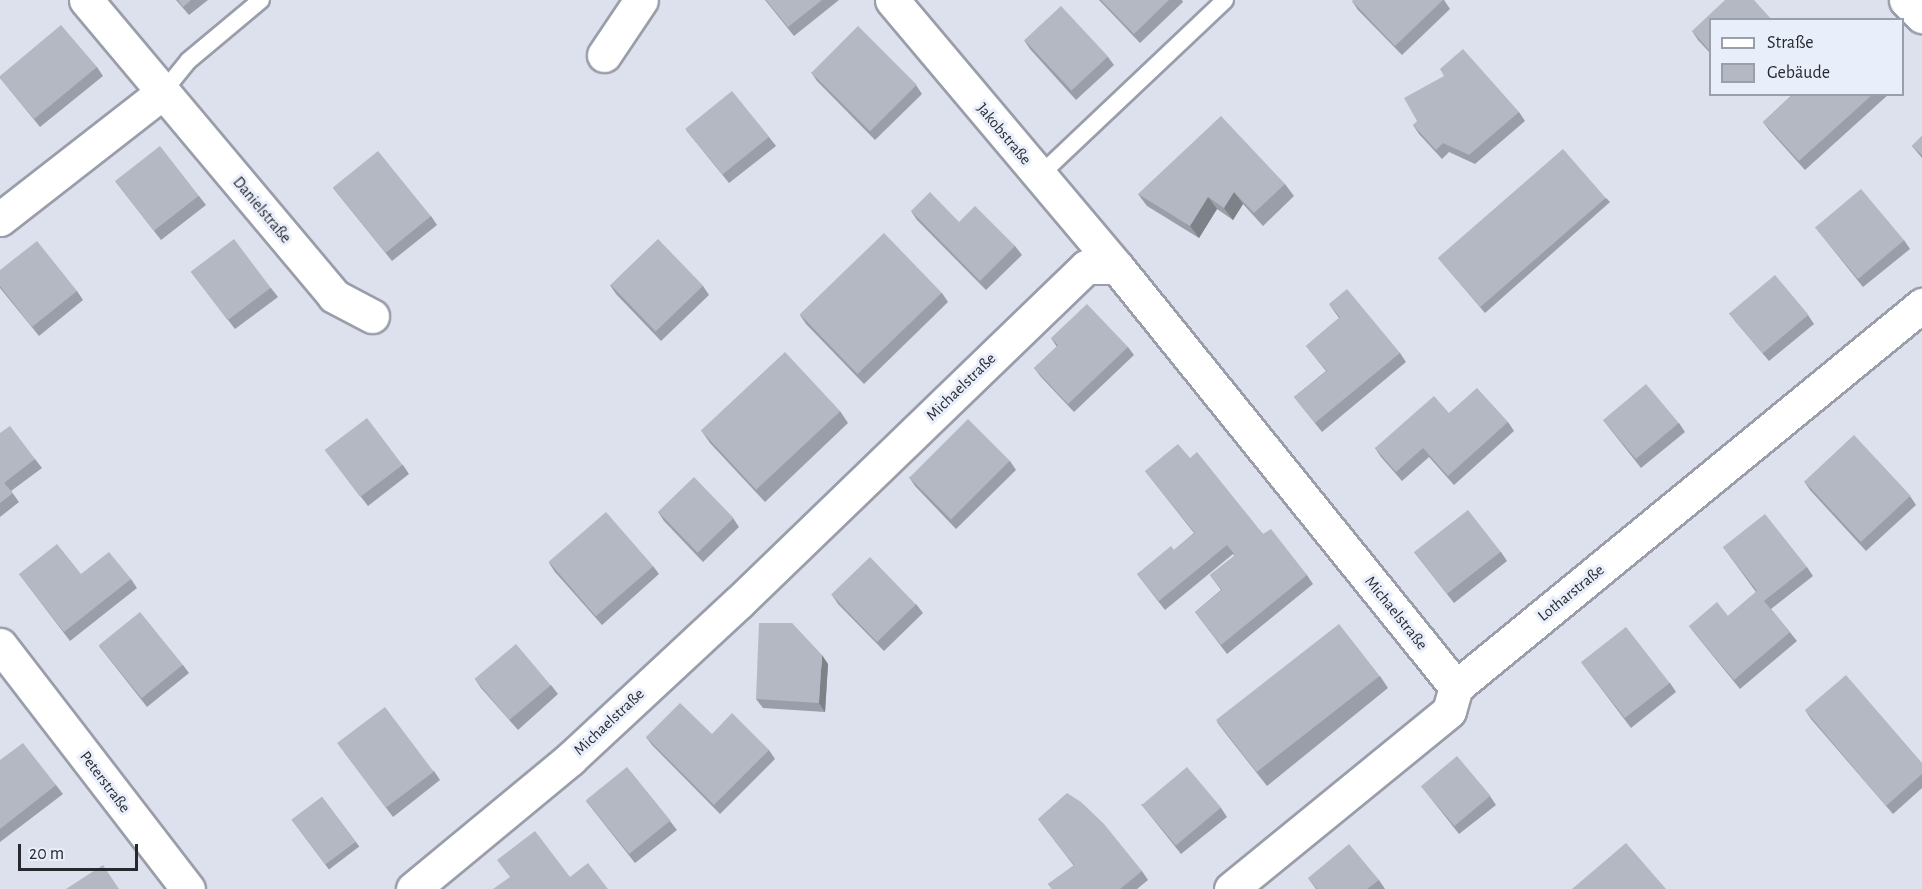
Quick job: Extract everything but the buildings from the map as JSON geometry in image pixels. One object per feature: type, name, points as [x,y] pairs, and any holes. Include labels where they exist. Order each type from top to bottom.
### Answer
[{"type":"street","name":"Danielstraße","points":[[86,0],[334,296],[372,316]]},
{"type":"street","points":[[604,54],[641,0]]},
{"type":"street","name":"Jakobstraße","points":[[892,0],[1116,267]]},
{"type":"street","points":[[1906,0],[1922,16]]},
{"type":"street","points":[[0,219],[163,92]]},
{"type":"street","name":"Michaelstraße","points":[[413,889],[570,759],[738,603],[1086,267],[1116,267],[1456,687]]},
{"type":"street","name":"Lotharstraße","points":[[1231,889],[1449,711],[1456,687],[1922,305]]},
{"type":"street","name":"Peterstraße","points":[[0,645],[11,682],[188,889]]},
{"type":"lane","points":[[163,92],[188,61],[261,0]]},
{"type":"lane","points":[[1039,176],[1225,0]]}]
